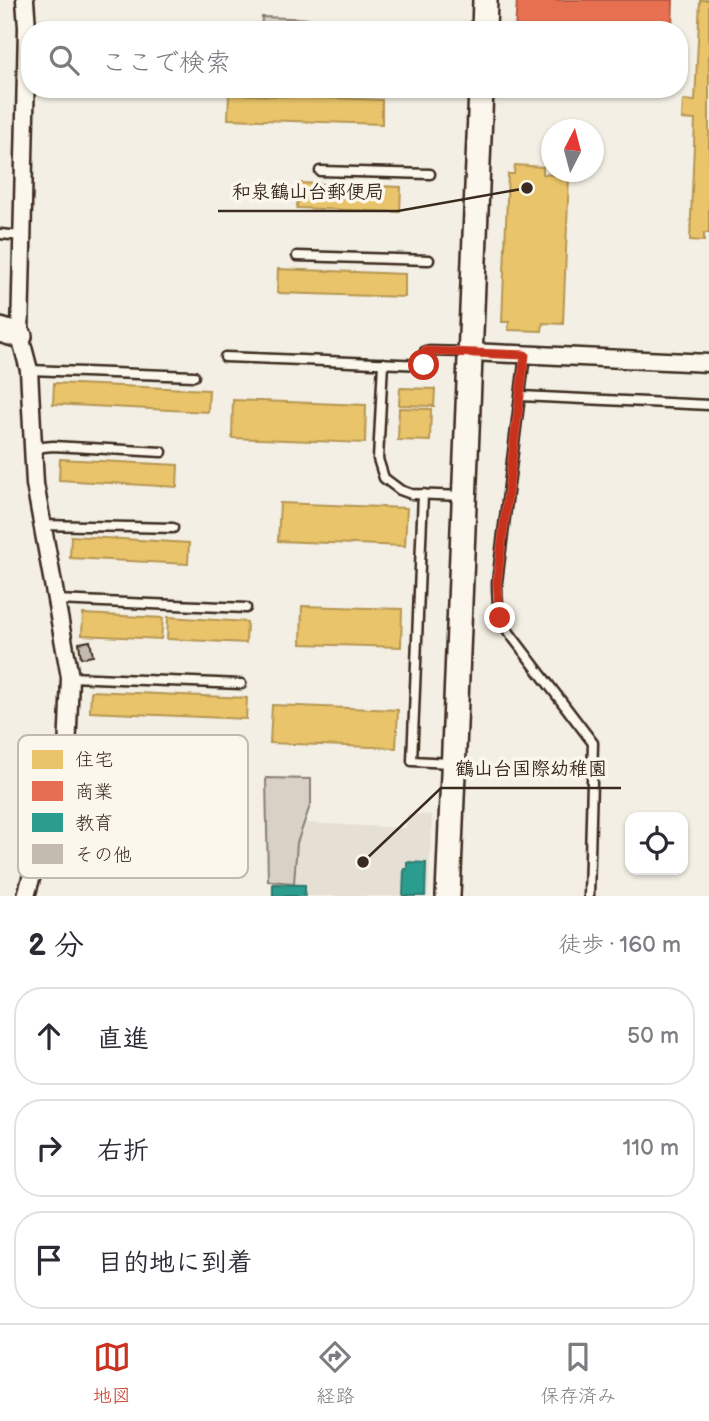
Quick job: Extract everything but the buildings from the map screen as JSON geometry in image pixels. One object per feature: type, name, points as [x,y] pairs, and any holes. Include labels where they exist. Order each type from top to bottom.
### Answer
[{"type":"street","points":[[25,0],[27,21]]},
{"type":"street","points":[[484,21],[485,0]]},
{"type":"street","points":[[25,98],[22,236],[10,333],[29,370],[33,449],[41,525],[70,677],[68,735]]},
{"type":"street","points":[[449,896],[481,98]]},
{"type":"street","points":[[471,352],[709,363]]},
{"type":"street","points":[[26,896],[32,878]]},
{"type":"lane","points":[[320,171],[430,174]]},
{"type":"lane","points":[[0,234],[22,236]]},
{"type":"lane","points":[[297,256],[429,260]]},
{"type":"lane","points":[[225,357],[424,365],[425,351],[471,352]]},
{"type":"lane","points":[[525,355],[497,602],[500,618],[508,631],[593,743],[589,896]]},
{"type":"lane","points":[[383,363],[380,469],[384,478],[400,490],[466,496]]},
{"type":"lane","points":[[29,370],[194,376]]},
{"type":"lane","points":[[521,396],[709,405]]},
{"type":"lane","points":[[33,449],[53,446],[162,452]]},
{"type":"lane","points":[[423,494],[412,761],[454,764]]},
{"type":"lane","points":[[41,525],[173,528]]},
{"type":"lane","points":[[56,600],[246,608]]},
{"type":"lane","points":[[70,677],[241,684]]},
{"type":"shaded area","points":[[262,17],[340,20],[340,21],[262,21]]},
{"type":"shaded area","points":[[266,778],[311,779],[311,803],[297,843],[294,883],[268,881]]},
{"type":"shaded area","points":[[407,814],[432,815],[428,896],[271,896],[271,882],[294,883],[297,843],[305,823],[406,828]]},
{"type":"place","name":"和泉鶴山台郵便局","points":[[527,188]]},
{"type":"place","name":"鶴山台国際幼稚園","points":[[363,862]]},
{"type":"route","points":[[424,365],[425,351],[525,355],[497,582],[500,618]]}]
